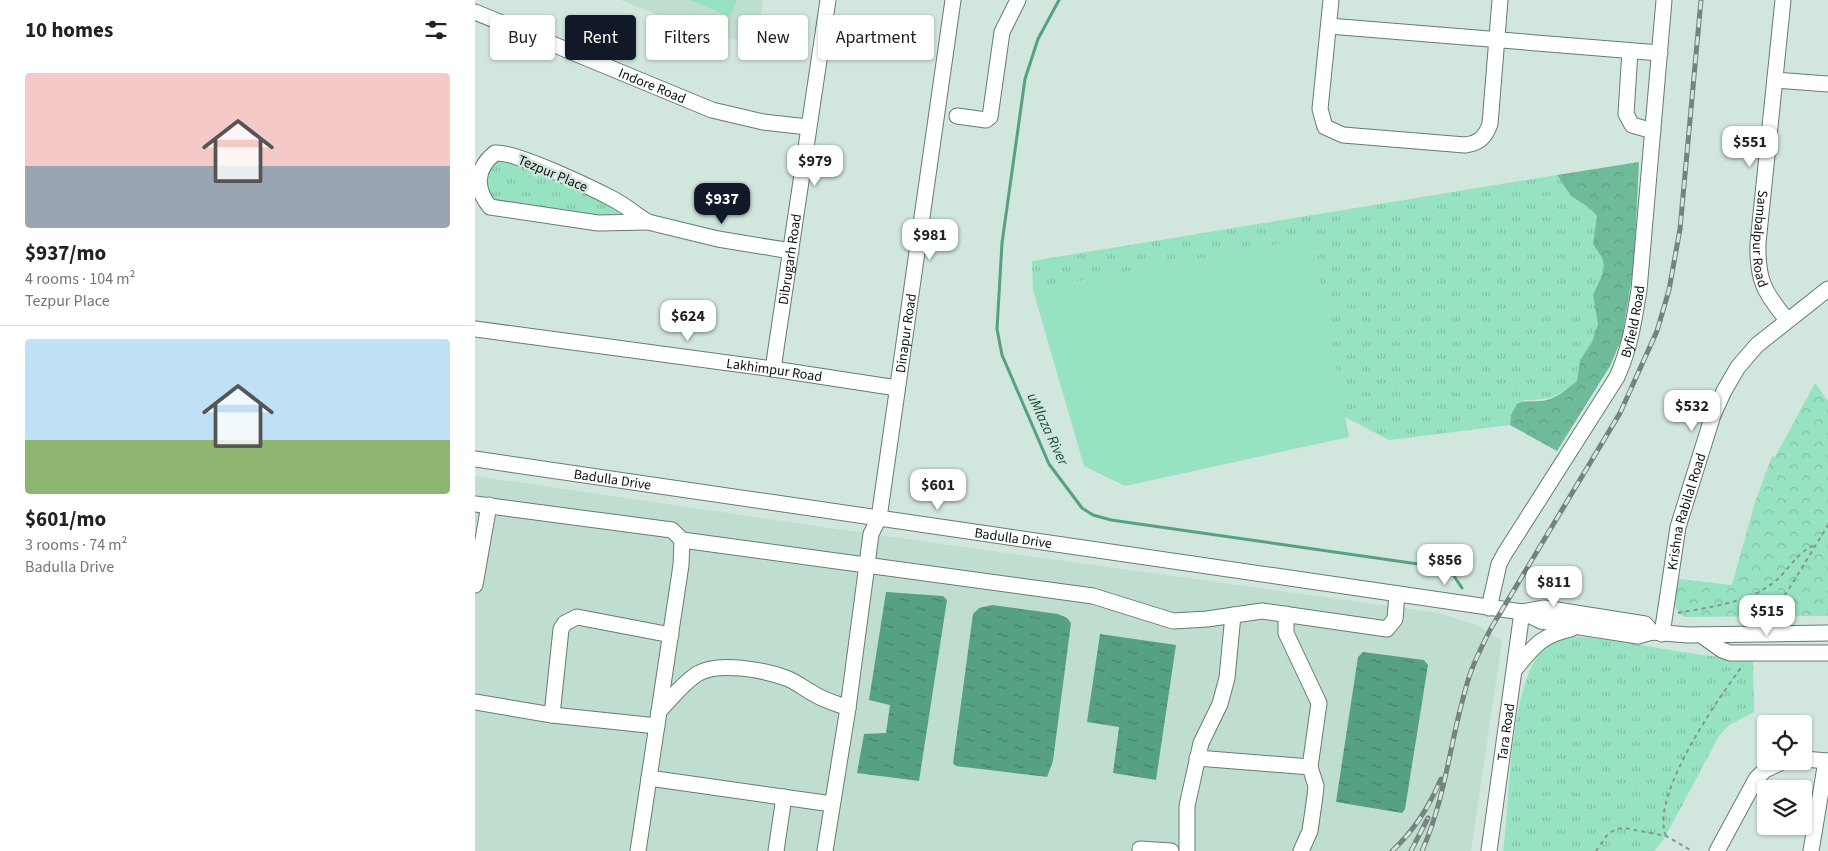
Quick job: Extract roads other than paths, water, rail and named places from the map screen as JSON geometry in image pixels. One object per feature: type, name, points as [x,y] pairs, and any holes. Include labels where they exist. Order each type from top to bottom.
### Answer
[{"type":"street","name":"Dibrugarh Road","points":[[773,369],[828,0]]},
{"type":"street","name":"Dinapur Road","points":[[825,851],[848,708],[871,534],[879,518],[953,0]]},
{"type":"street","points":[[957,116],[986,120],[990,117],[1002,32],[1018,0]]},
{"type":"street","points":[[1331,0],[1321,109],[1325,127],[1343,135],[1465,145],[1474,144],[1482,140],[1489,124],[1500,0]]},
{"type":"street","name":"Byfield Road","points":[[1489,608],[1499,564],[1617,377],[1627,356],[1639,290],[1664,0]]},
{"type":"street","name":"Sambalpur Road","points":[[1783,0],[1757,243],[1757,270],[1772,302],[1787,320]]},
{"type":"street","name":"Indore Road","points":[[475,12],[712,110],[763,122],[808,127]]},
{"type":"street","points":[[1329,26],[1660,53]]},
{"type":"street","points":[[1630,51],[1626,114],[1633,125],[1653,131]]},
{"type":"street","points":[[1775,80],[1828,84]]},
{"type":"street","name":"Tezpur Place","points":[[647,222],[613,199],[510,155],[495,153],[484,161],[477,172],[477,194],[491,207],[598,223],[647,222],[718,239],[791,251]]},
{"type":"street","name":"Krishna Rabilal Road","points":[[1657,633],[1665,616],[1678,527],[1713,415],[1738,366],[1757,345],[1827,291]]},
{"type":"street","name":"Lakhimpur Road","points":[[475,329],[773,369],[897,388]]},
{"type":"street","name":"Badulla Drive","points":[[475,459],[1522,612]]},
{"type":"street","points":[[475,585],[482,505],[672,530],[682,540],[1093,596],[1173,621],[1263,611],[1387,629],[1395,619],[1397,594]]},
{"type":"street","points":[[638,851],[681,565],[682,540]]},
{"type":"street","points":[[1522,612],[1544,608],[1645,624],[1657,633]]},
{"type":"street","points":[[1522,612],[1541,621],[1638,636],[1657,633],[1701,635],[1828,634]]},
{"type":"street","name":"Tara Road","points":[[1489,851],[1516,668],[1522,612]]},
{"type":"street","points":[[1286,614],[1285,633],[1319,703],[1311,767],[1316,786],[1315,796],[1309,831],[1301,851]]},
{"type":"street","points":[[1187,851],[1187,806],[1201,743],[1220,704],[1227,678],[1233,615]]},
{"type":"street","points":[[552,715],[561,629],[565,623],[577,617],[671,634]]},
{"type":"street","points":[[1516,668],[1538,642],[1548,635],[1577,627]]},
{"type":"street","points":[[1701,635],[1721,650],[1737,654],[1750,651],[1828,653]]},
{"type":"street","points":[[658,719],[685,683],[698,673],[711,668],[768,672],[788,679],[817,696],[848,708]]},
{"type":"street","points":[[475,702],[552,715],[658,719]]},
{"type":"street","points":[[1197,758],[1311,767]]},
{"type":"street","points":[[1811,851],[1827,761],[1812,760]]},
{"type":"street","points":[[1717,851],[1757,779],[1765,770]]},
{"type":"street","points":[[649,778],[832,804]]},
{"type":"street","points":[[776,851],[784,797]]},
{"type":"street","points":[[1139,849],[1171,851]]},
{"type":"water","points":[[886,592],[943,596],[947,600],[919,781],[857,773],[864,734],[886,733],[890,705],[869,700]]},
{"type":"water","points":[[992,605],[1058,614],[1067,618],[1071,623],[1053,761],[1047,777],[956,766],[953,763],[973,614],[979,608]]},
{"type":"water","points":[[1100,634],[1176,645],[1156,780],[1113,773],[1119,727],[1087,722]]},
{"type":"water","points":[[1363,652],[1424,660],[1428,665],[1405,809],[1402,813],[1336,802],[1358,657]]},
{"type":"waterway","name":"uMlaza River","points":[[1059,0],[1038,39],[1025,79],[1002,243],[997,329],[1002,355],[1049,464],[1082,508],[1093,515],[1111,520],[1439,567],[1452,573],[1462,588]]},
{"type":"railway","points":[[1422,851],[1437,811],[1472,668],[1490,630],[1620,413],[1657,331],[1669,290],[1680,229],[1701,0]]},
{"type":"railway","points":[[1392,851],[1421,818],[1441,779]]},
{"type":"railway","points":[[1411,851],[1428,818]]}]
